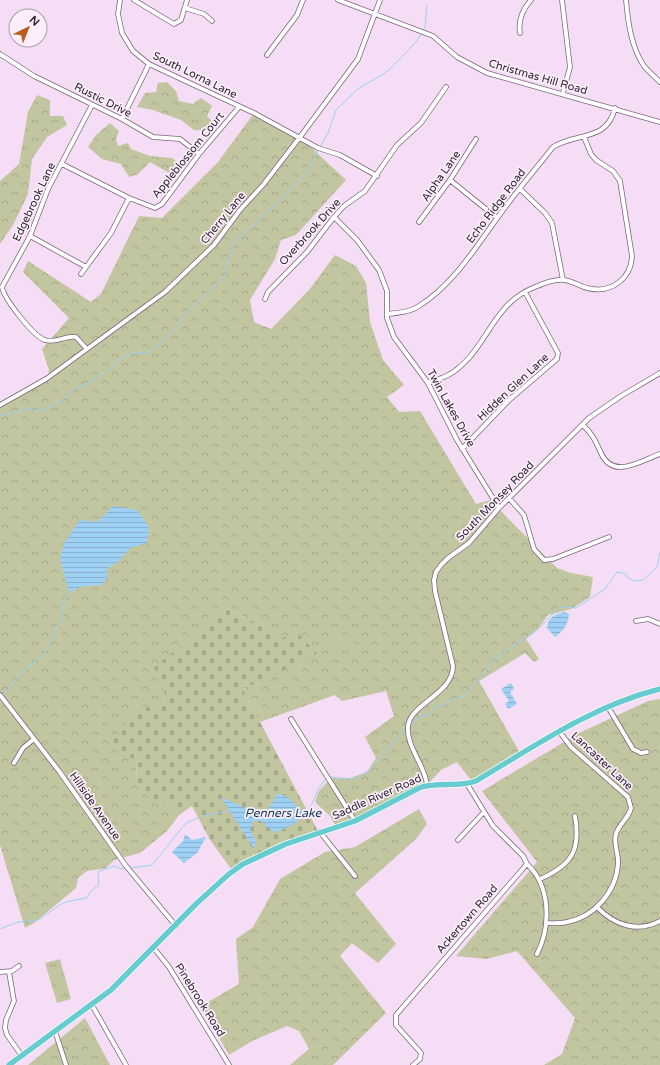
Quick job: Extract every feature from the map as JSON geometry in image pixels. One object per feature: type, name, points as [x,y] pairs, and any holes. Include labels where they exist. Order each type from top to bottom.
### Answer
[{"type":"main road","name":"Saddle River Road","points":[[9,1065],[111,990],[153,947],[229,874],[243,864],[286,844],[355,821],[426,785],[467,784],[476,781],[559,731],[608,707],[660,689]]},
{"type":"street","name":"South Lorna Lane","points":[[120,0],[118,14],[122,33],[134,51],[149,64],[300,137],[318,148],[347,158],[377,176]]},
{"type":"street","points":[[134,0],[171,24],[181,20],[187,0]]},
{"type":"street","points":[[267,54],[297,15],[303,0]]},
{"type":"street","name":"Christmas Hill Road","points":[[338,0],[376,13],[433,36],[466,63],[487,73],[563,93],[659,122]]},
{"type":"street","name":"Cherry Lane","points":[[0,406],[46,378],[177,283],[223,236],[240,210],[300,137],[358,59],[380,0]]},
{"type":"street","points":[[520,33],[519,22],[527,4],[531,0]]},
{"type":"street","points":[[562,0],[570,66],[563,93]]},
{"type":"street","points":[[626,0],[627,19],[639,58],[645,68],[660,82]]},
{"type":"street","points":[[185,8],[204,14],[212,21]]},
{"type":"street","name":"Rustic Drive","points":[[0,54],[34,76],[122,119],[153,138],[180,139],[199,154]]},
{"type":"street","points":[[122,119],[149,64]]},
{"type":"street","name":"Overbrook Drive","points":[[265,299],[268,292],[307,252],[344,206],[365,191],[377,176],[397,145],[421,123],[446,87]]},
{"type":"street","name":"Edgebrook Lane","points":[[86,348],[76,337],[68,336],[51,341],[41,338],[26,322],[3,292],[3,282],[30,236],[48,189],[92,105]]},
{"type":"street","name":"Appleblossom Court","points":[[62,164],[149,207],[159,207],[199,154],[239,107]]},
{"type":"street","name":"Echo Ridge Road","points":[[387,314],[409,311],[429,300],[468,258],[497,218],[553,147],[563,141],[584,138],[605,128],[610,123],[615,108]]},
{"type":"street","points":[[659,122],[660,116]]},
{"type":"street","points":[[428,383],[451,374],[464,363],[498,314],[515,298],[534,287],[563,280],[589,289],[605,289],[621,282],[628,274],[632,264],[632,256],[620,181],[613,171],[596,160],[591,154],[584,138]]},
{"type":"street","name":"Alpha Lane","points":[[419,222],[450,180],[476,139]]},
{"type":"street","points":[[450,180],[497,218]]},
{"type":"street","points":[[520,189],[545,212],[552,223],[563,280]]},
{"type":"street","points":[[81,274],[111,233],[129,198]]},
{"type":"street","name":"Twin Lakes Drive","points":[[334,217],[357,240],[379,270],[387,291],[388,326],[394,338],[428,383],[462,449],[499,508]]},
{"type":"street","points":[[30,236],[86,267]]},
{"type":"street","name":"Hidden Glen Lane","points":[[462,449],[508,401],[557,359],[558,353],[525,292]]},
{"type":"street","name":"South Monsey Road","points":[[426,785],[426,778],[409,735],[409,722],[413,715],[446,685],[454,672],[454,666],[435,591],[434,580],[436,572],[448,558],[468,543],[499,508],[589,418],[621,396],[660,373]]},
{"type":"street","points":[[583,424],[594,435],[605,460],[614,468],[624,468],[660,454]]},
{"type":"street","points":[[509,498],[524,515],[534,548],[544,560],[553,559],[609,538]]},
{"type":"street","points":[[636,621],[648,619],[660,624]]},
{"type":"street","name":"Hillside Avenue","points":[[0,696],[59,770],[133,876],[176,926]]},
{"type":"street","points":[[608,707],[633,749],[641,753],[647,752]]},
{"type":"street","points":[[291,719],[355,821]]},
{"type":"street","name":"Lancaster Lane","points":[[546,923],[575,920],[598,907],[608,894],[616,875],[618,864],[615,835],[630,813],[631,803],[628,797],[571,747],[559,731]]},
{"type":"street","points":[[14,763],[23,748],[34,739]]},
{"type":"street","points":[[467,784],[497,830],[523,856],[527,864],[540,879],[545,892],[546,923],[545,937],[537,954]]},
{"type":"street","points":[[458,840],[484,812]]},
{"type":"street","points":[[540,879],[555,873],[569,860],[577,842],[578,832],[575,816]]},
{"type":"street","points":[[320,832],[355,876]]},
{"type":"street","name":"Ackertown Road","points":[[414,1065],[420,1059],[421,1053],[396,1025],[396,1015],[527,864]]},
{"type":"street","points":[[598,907],[610,919],[629,926],[648,926],[660,921]]},
{"type":"street","name":"Pinebrook Road","points":[[153,947],[169,967],[229,1065]]},
{"type":"street","points":[[0,972],[9,972],[19,966]]},
{"type":"street","points":[[9,972],[14,1001],[6,1020],[5,1028],[8,1036],[22,1056]]},
{"type":"street","points":[[92,1005],[126,1065]]},
{"type":"street","points":[[55,1031],[66,1065]]},
{"type":"green space","points":[[167,82],[176,91],[179,101],[193,104],[201,98],[212,106],[207,116],[216,125],[208,131],[194,130],[181,120],[153,110],[137,107],[145,93],[156,92],[158,83]]},
{"type":"green space","points":[[37,95],[50,100],[50,116],[63,116],[67,125],[47,137],[32,159],[28,194],[13,225],[0,244],[0,181],[19,164],[28,112]]},
{"type":"green space","points":[[254,113],[300,137],[346,180],[296,235],[281,240],[275,259],[250,300],[254,322],[271,329],[309,290],[335,255],[356,266],[366,283],[370,322],[383,360],[404,385],[387,397],[399,412],[420,411],[476,504],[490,500],[557,568],[571,573],[593,577],[590,597],[571,609],[548,615],[537,630],[526,639],[539,659],[534,662],[525,653],[479,681],[519,751],[481,779],[470,779],[457,762],[441,770],[427,785],[337,828],[330,816],[315,802],[319,791],[331,778],[347,779],[367,772],[376,758],[365,737],[394,716],[386,691],[342,701],[335,695],[260,722],[243,690],[244,687],[259,683],[282,639],[229,609],[165,693],[161,710],[136,761],[137,783],[169,802],[179,815],[167,831],[140,853],[114,860],[106,868],[87,871],[78,878],[76,888],[34,923],[25,928],[0,845],[0,403],[48,377],[49,370],[42,349],[69,318],[23,272],[28,261],[91,302],[101,294],[139,216],[162,218],[218,162]]},
{"type":"green space","points":[[110,123],[119,131],[116,139],[118,146],[128,143],[131,149],[150,156],[172,158],[184,167],[176,177],[150,162],[138,174],[129,177],[121,164],[102,159],[88,147],[96,135]]},
{"type":"green space","points":[[229,609],[282,638],[299,634],[317,654],[259,683],[244,687],[243,690],[318,831],[295,838],[232,870],[210,840],[192,806],[179,815],[169,802],[155,804],[137,783],[136,761],[110,743],[140,706],[161,710],[165,693],[154,667]]},
{"type":"green space","points":[[352,633],[356,647],[333,654],[329,640]]},
{"type":"green space","points":[[660,699],[660,1065],[544,1065],[562,1054],[575,1018],[517,951],[487,959],[456,956],[537,862],[482,791],[579,733],[648,701]]},
{"type":"green space","points":[[419,809],[427,824],[416,839],[355,893],[396,944],[378,963],[352,943],[340,956],[386,1013],[333,1065],[290,1065],[309,1049],[299,1031],[287,1026],[252,1041],[229,1055],[201,1006],[239,984],[236,939],[253,927],[280,879],[325,852],[355,847]]},
{"type":"green space","points":[[60,959],[71,999],[57,1003],[45,963]]},
{"type":"green space","points":[[85,1018],[110,1065],[28,1065]]},
{"type":"water","points":[[113,506],[137,510],[149,527],[147,543],[130,548],[119,561],[107,569],[107,578],[102,585],[84,586],[69,592],[60,559],[64,543],[80,520],[97,522]]},
{"type":"water","points":[[565,612],[569,614],[568,621],[563,630],[555,637],[547,628],[549,621],[555,615]]},
{"type":"water","points":[[511,683],[514,689],[510,692],[517,704],[508,709],[505,704],[509,701],[501,689]]},
{"type":"water","name":"Penners Lake","points":[[277,794],[288,797],[302,810],[302,814],[300,818],[292,825],[282,830],[273,832],[261,821],[253,821],[250,831],[256,841],[254,849],[221,797],[261,815],[266,813]]},
{"type":"water","points":[[185,834],[192,840],[206,837],[197,853],[184,863],[172,852],[183,841]]},
{"type":"waterway","points":[[423,31],[425,27],[427,5]]},
{"type":"waterway","points":[[320,147],[328,133],[336,110],[359,88],[391,68],[416,42],[421,34]]},
{"type":"waterway","points":[[0,416],[27,409],[40,411],[58,403],[75,389],[90,382],[109,370],[119,359],[134,353],[147,353],[162,342],[194,305],[221,281],[225,275],[227,262],[235,242],[276,205],[290,188],[305,174],[318,150]]},
{"type":"waterway","points":[[410,724],[422,716],[431,714],[435,706],[441,707],[453,699],[464,696],[498,656],[537,630],[560,607],[576,608],[605,589],[617,572],[626,574],[627,578],[636,581],[643,580],[657,567],[660,552]]},
{"type":"waterway","points":[[3,696],[21,672],[43,656],[63,615],[64,599],[69,593]]},
{"type":"waterway","points":[[329,777],[354,779],[370,770],[406,728]]},
{"type":"waterway","points":[[303,813],[307,813],[320,786],[327,778]]},
{"type":"waterway","points":[[203,816],[229,811]]},
{"type":"waterway","points":[[130,868],[152,865],[186,823],[198,818]]},
{"type":"waterway","points":[[0,929],[18,922],[38,920],[61,904],[87,898],[90,892],[99,884],[99,871],[115,866],[121,869],[125,868]]}]
